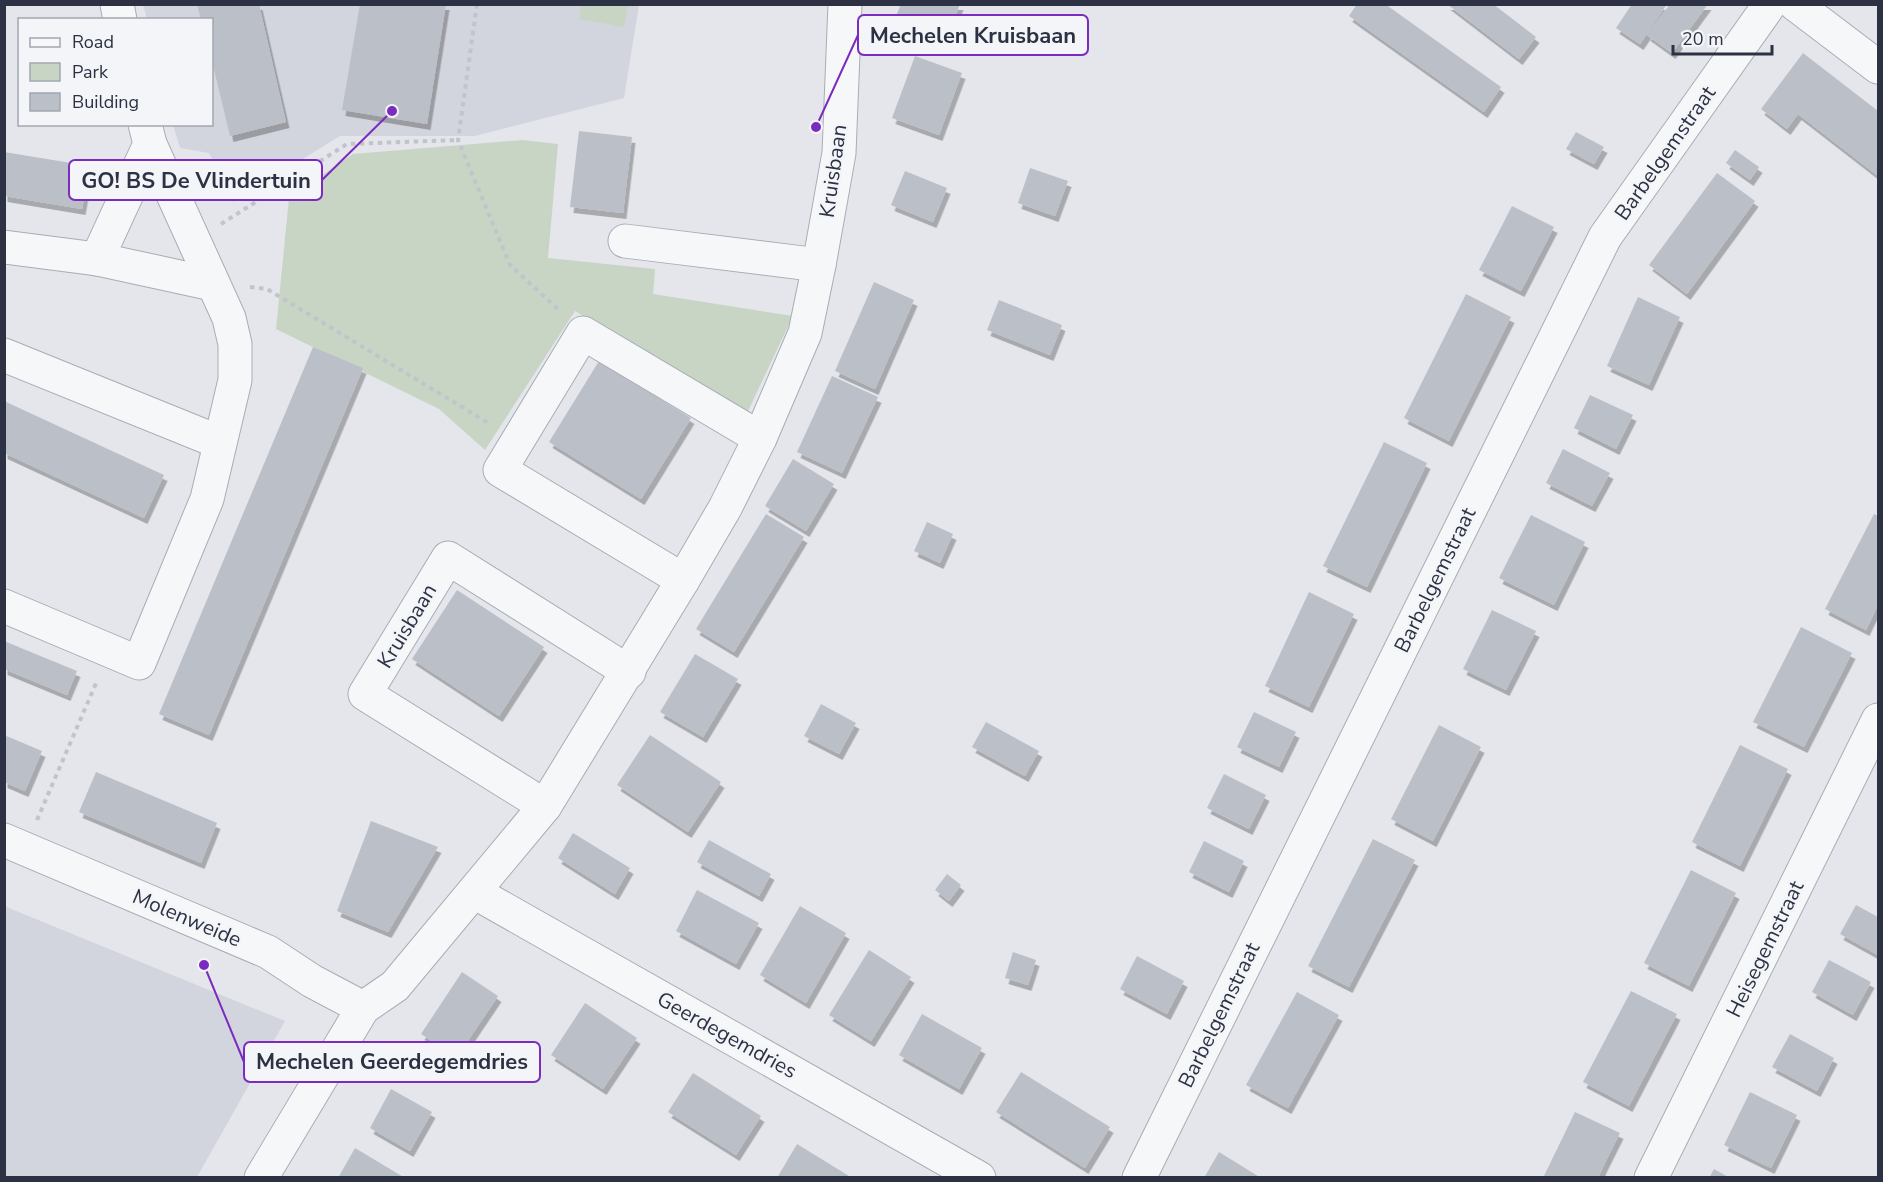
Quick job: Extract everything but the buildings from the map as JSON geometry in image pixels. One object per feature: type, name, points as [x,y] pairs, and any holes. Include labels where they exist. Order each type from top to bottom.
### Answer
[{"type":"street","name":"Kruisbaan","points":[[261,1178],[363,1008],[394,986],[545,806],[683,580],[760,438],[805,333],[819,265],[839,153],[845,4]]},
{"type":"street","name":"Barbelgemstraat","points":[[1139,1178],[1605,237],[1770,4]]},
{"type":"street","points":[[1795,4],[1878,67]]},
{"type":"street","points":[[4,606],[139,663],[207,499],[219,442],[236,381],[236,344],[230,318],[212,284],[148,134]]},
{"type":"street","points":[[97,259],[148,134]]},
{"type":"street","points":[[625,241],[819,265]]},
{"type":"street","points":[[4,247],[97,259],[212,284]]},
{"type":"street","points":[[683,580],[500,470],[583,333],[760,438]]},
{"type":"street","points":[[4,355],[219,442]]},
{"type":"street","name":"Kruisbaan","points":[[545,806],[365,694],[448,558],[628,672]]},
{"type":"street","name":"Heisegemstraat","points":[[1651,1178],[1878,720]]},
{"type":"street","name":"Molenweide","points":[[14,844],[268,952],[312,981],[363,1008]]},
{"type":"street","name":"Geerdegemdries","points":[[474,892],[979,1178]]},
{"type":"path","points":[[477,4],[458,140],[510,265],[583,333]]},
{"type":"path","points":[[194,240],[347,144],[458,140]]},
{"type":"path","points":[[212,284],[267,289],[519,441]]},
{"type":"path","points":[[14,844],[110,650]]},
{"type":"shaded area","points":[[143,5],[639,5],[624,98],[475,136],[340,136],[233,202],[209,153],[180,148],[173,126],[213,126],[213,18],[147,18]]},
{"type":"shaded area","points":[[4,906],[285,1021],[197,1177],[5,1177]]},
{"type":"green space","points":[[581,5],[628,5],[624,27],[579,19]]},
{"type":"green space","points":[[522,140],[558,144],[548,258],[655,269],[653,294],[793,316],[747,413],[575,311],[485,450],[439,409],[276,329],[289,198],[353,154]]},
{"type":"place","name":"GO! BS De Vlindertuin","points":[[392,111]]},
{"type":"place","name":"Mechelen Kruisbaan","points":[[816,127]]},
{"type":"place","name":"Mechelen Geerdegemdries","points":[[204,965]]}]
